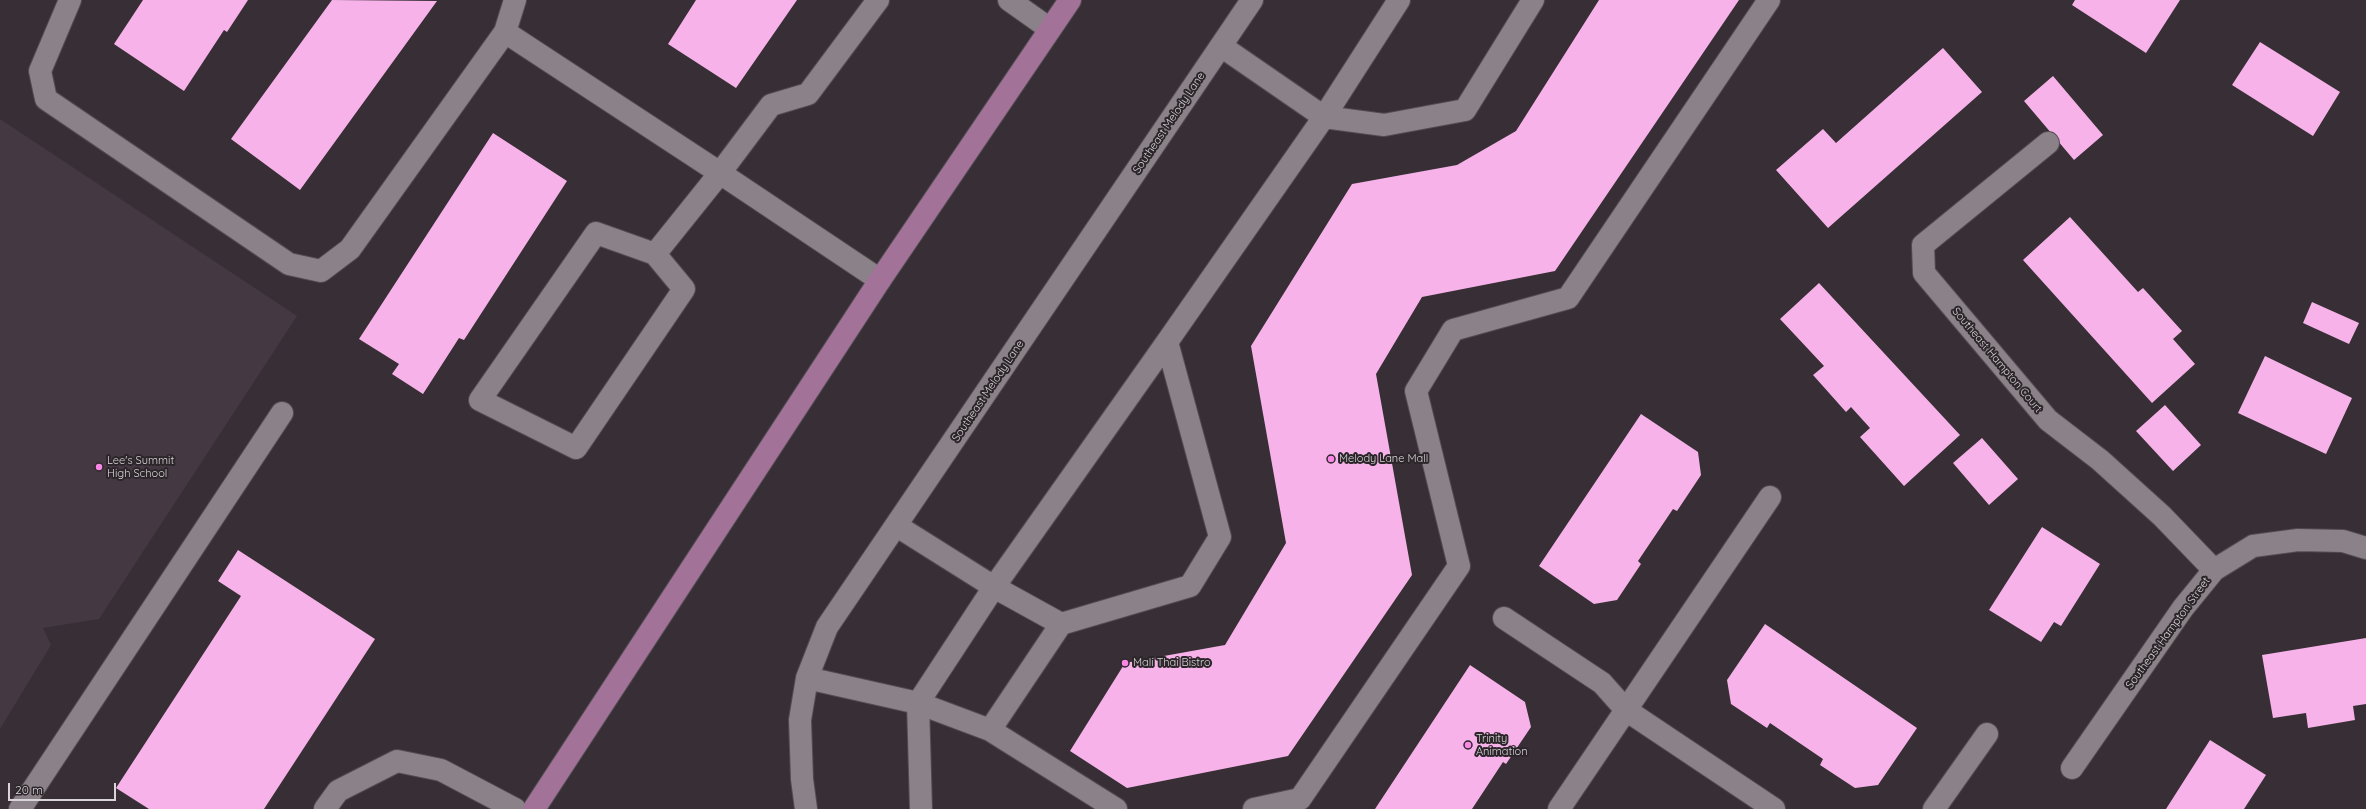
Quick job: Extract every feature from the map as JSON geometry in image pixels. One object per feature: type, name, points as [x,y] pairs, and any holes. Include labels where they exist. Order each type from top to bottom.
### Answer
[{"type":"main road","points":[[534,809],[880,280],[1070,0]]},
{"type":"street","points":[[70,0],[40,71],[46,99],[288,264],[321,271],[350,249],[505,32],[515,0]]},
{"type":"street","points":[[655,254],[720,173],[771,105],[808,94],[878,0]]},
{"type":"street","points":[[1009,0],[1050,29]]},
{"type":"street","name":"Southeast Melody Lane","points":[[806,809],[802,779],[800,720],[807,678],[827,627],[897,526],[1252,0]]},
{"type":"street","points":[[921,809],[918,702],[994,586],[1168,342],[1324,117],[1399,0]]},
{"type":"street","points":[[1221,46],[1324,117],[1384,125],[1465,110],[1533,0]]},
{"type":"street","points":[[1254,809],[1300,799],[1459,566],[1416,391],[1453,330],[1568,298],[1769,0]]},
{"type":"street","points":[[505,32],[880,280]]},
{"type":"street","name":"Southeast Hampton Court","points":[[2048,143],[1923,245],[1924,273],[2048,420],[2106,465],[2162,516],[2214,570]]},
{"type":"street","points":[[596,234],[655,254],[684,289],[576,448],[480,400],[596,234]]},
{"type":"street","points":[[990,730],[1061,624],[1190,586],[1220,537],[1168,342]]},
{"type":"street","points":[[20,809],[282,413]]},
{"type":"street","points":[[1559,809],[1770,497]]},
{"type":"street","points":[[897,526],[994,586],[1061,624]]},
{"type":"street","name":"Southeast Hampton Street","points":[[2072,768],[2184,608],[2214,570],[2253,546],[2298,540],[2343,541],[2366,548]]},
{"type":"street","points":[[1504,618],[1602,683],[1626,710],[1774,809]]},
{"type":"street","points":[[807,678],[918,702],[990,730],[1116,809]]},
{"type":"street","points":[[1934,809],[1987,734]]},
{"type":"street","points":[[325,809],[338,791],[397,761],[441,770],[515,809]]},
{"type":"shaded area","name":"Lee's Summit High School","points":[[0,119],[297,316],[99,619],[43,628],[51,645],[0,729]]},
{"type":"building","points":[[143,0],[248,0],[227,32],[224,30],[184,91],[114,44]]},
{"type":"building","points":[[332,0],[437,1],[300,190],[231,139]]},
{"type":"building","points":[[696,0],[797,0],[736,88],[668,44]]},
{"type":"building","name":"Melody Lane Mall","points":[[1599,0],[1739,0],[1555,271],[1422,297],[1376,374],[1412,575],[1288,756],[1127,788],[1070,751],[1125,663],[1225,645],[1286,543],[1251,346],[1352,184],[1457,165],[1516,131]]},
{"type":"building","points":[[2075,0],[2180,0],[2146,53],[2072,5]]},
{"type":"building","points":[[2260,42],[2340,92],[2313,136],[2232,85]]},
{"type":"building","points":[[1943,48],[1982,92],[1828,228],[1776,170],[1823,129],[1836,143]]},
{"type":"building","points":[[2053,76],[2103,135],[2074,160],[2024,101]]},
{"type":"building","points":[[493,133],[567,181],[464,340],[459,338],[423,394],[392,374],[399,364],[359,339]]},
{"type":"building","points":[[2070,217],[2138,292],[2143,288],[2182,331],[2173,339],[2195,364],[2152,403],[2023,260]]},
{"type":"building","points":[[1819,283],[1960,435],[1904,486],[1860,437],[1870,428],[1851,407],[1846,412],[1813,375],[1824,366],[1780,319]]},
{"type":"building","points":[[2312,302],[2359,323],[2349,344],[2303,323]]},
{"type":"building","points":[[2265,356],[2352,398],[2326,454],[2238,413]]},
{"type":"building","points":[[2165,405],[2201,445],[2173,471],[2136,431]]},
{"type":"building","points":[[1641,414],[1698,452],[1701,475],[1677,511],[1673,509],[1638,561],[1641,564],[1617,600],[1594,604],[1539,566]]},
{"type":"building","points":[[1982,438],[2018,479],[1989,505],[1953,463]]},
{"type":"building","points":[[2042,527],[2100,564],[2061,626],[2054,622],[2041,642],[1989,610]]},
{"type":"building","points":[[238,550],[375,639],[264,809],[149,809],[116,788],[241,596],[218,581]]},
{"type":"building","points":[[1765,624],[1917,728],[1878,785],[1855,788],[1820,765],[1823,759],[1770,723],[1767,728],[1731,704],[1727,680]]},
{"type":"building","points":[[2366,638],[2366,704],[2353,706],[2355,720],[2308,728],[2306,713],[2273,718],[2262,655]]},
{"type":"building","name":"Trinity Animation","points":[[1470,665],[1525,702],[1531,727],[1506,764],[1503,762],[1472,809],[1375,809]]},
{"type":"building","points":[[2210,740],[2266,775],[2244,809],[2166,809]]},
{"type":"place","name":"Melody Lane Mall","points":[[1331,459]]},
{"type":"place","name":"Lee's Summit High School","points":[[99,467]]},
{"type":"place","name":"Mali Thai Bistro","points":[[1125,663]]},
{"type":"place","name":"Trinity Animation","points":[[1468,745]]}]
